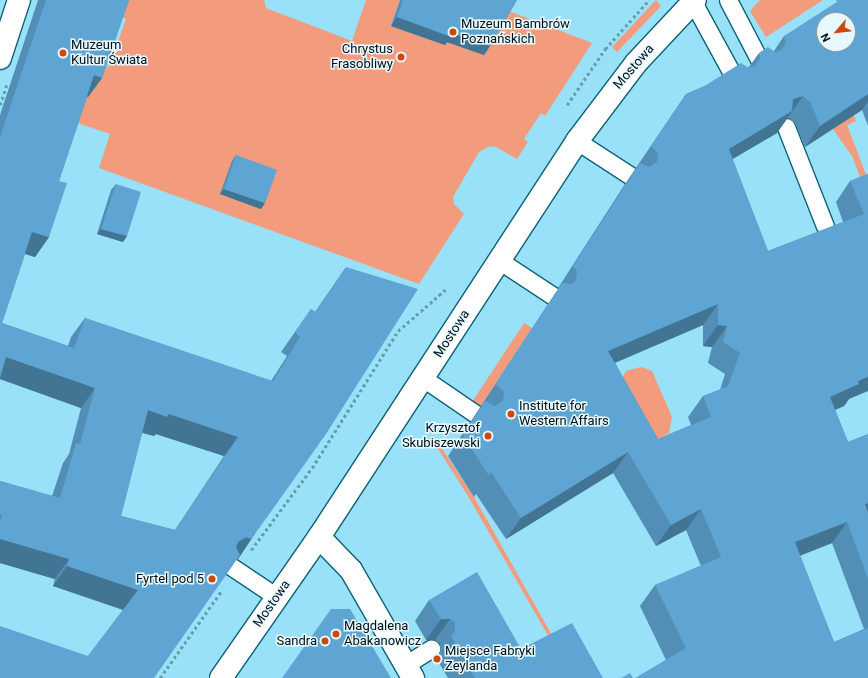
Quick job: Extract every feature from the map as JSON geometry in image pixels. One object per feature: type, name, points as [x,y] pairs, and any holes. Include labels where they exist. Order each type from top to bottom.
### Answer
[{"type":"street","points":[[0,58],[20,0]]},
{"type":"street","name":"Mostowa","points":[[221,678],[319,537],[577,141],[636,62],[694,1]]},
{"type":"street","points":[[319,537],[346,562],[409,672]]},
{"type":"lane","points":[[728,0],[761,63]]},
{"type":"lane","points":[[694,1],[735,79]]},
{"type":"lane","points":[[786,127],[825,226]]},
{"type":"lane","points":[[577,141],[634,178]]},
{"type":"lane","points":[[500,261],[553,296]]},
{"type":"lane","points":[[423,378],[480,417]]},
{"type":"lane","points":[[234,569],[277,597]]},
{"type":"lane","points":[[409,672],[431,649]]},
{"type":"path","points":[[565,108],[605,49],[649,0]]},
{"type":"path","points":[[160,678],[234,569],[312,468],[398,331],[451,284]]},
{"type":"shaded area","points":[[121,0],[264,0],[266,8],[352,41],[366,0],[400,0],[391,25],[446,42],[509,11],[592,43],[545,116],[541,113],[524,139],[528,142],[517,159],[496,147],[490,146],[479,152],[453,197],[454,204],[464,214],[419,284],[99,168],[110,134],[72,121],[99,64],[109,67],[126,19],[116,15]]},
{"type":"shaded area","points":[[656,0],[661,6],[617,52],[612,47]]},
{"type":"shaded area","points":[[760,0],[823,0],[766,37],[750,11]]},
{"type":"shaded area","points":[[854,115],[856,121],[847,125],[868,180],[865,190],[852,156],[833,129]]},
{"type":"shaded area","points":[[524,323],[532,328],[480,407],[472,402]]},
{"type":"shaded area","points":[[641,367],[652,371],[672,417],[669,433],[660,438],[654,438],[621,381],[626,371]]},
{"type":"shaded area","points":[[437,441],[474,497],[557,644],[554,646],[468,496],[435,444]]},
{"type":"building","points":[[46,0],[129,0],[102,78],[94,75],[59,181],[67,183],[49,237],[32,232],[2,323],[74,348],[85,318],[273,381],[300,337],[295,332],[311,309],[316,312],[346,267],[418,289],[326,434],[270,513],[251,539],[246,537],[238,542],[236,547],[240,555],[154,678],[0,678],[0,626],[88,656],[138,590],[67,566],[69,559],[0,539],[0,522],[2,515],[0,514],[0,481],[60,498],[76,443],[80,444],[95,388],[6,357],[0,378],[0,137]],"holes":[[[148,410],[167,417],[169,414],[238,437],[175,530],[121,516]]]},
{"type":"building","name":"Muzeum Bambrów Poznańskich","points":[[403,0],[517,0],[490,46],[452,33],[451,37],[397,17]]},
{"type":"building","points":[[840,0],[868,0],[868,94],[820,126],[810,102],[803,96],[793,99],[792,111],[729,149],[768,251],[864,214],[850,181],[868,174],[868,376],[858,381],[859,384],[830,397],[848,442],[868,434],[868,503],[865,504],[868,513],[868,579],[847,522],[795,542],[834,642],[868,628],[868,678],[635,678],[686,648],[655,585],[721,557],[701,509],[671,525],[628,452],[521,518],[491,472],[489,476],[463,435],[485,401],[495,406],[503,401],[504,392],[496,384],[562,283],[572,284],[576,280],[577,271],[573,266],[640,163],[649,167],[657,162],[658,153],[651,146],[686,94],[703,87],[741,63],[749,68],[755,66],[760,58],[759,53],[768,47],[775,52],[781,50],[786,43],[784,36],[816,15],[816,52],[856,52],[856,12],[821,12]],"holes":[[[718,304],[718,325],[727,326],[723,342],[740,353],[728,386],[703,396],[711,417],[658,439],[608,351]]]},
{"type":"building","points":[[236,155],[277,170],[265,203],[224,189]]},
{"type":"building","points":[[116,184],[141,192],[127,236],[101,229]]},
{"type":"building","points":[[477,572],[521,649],[572,623],[603,678],[475,678],[451,636],[455,632],[455,623],[450,619],[441,619],[429,600]]},
{"type":"building","points":[[331,609],[350,609],[391,678],[282,678]]},
{"type":"building","points":[[630,673],[633,678],[621,678]]},
{"type":"place","name":"Muzeum Bambrów Poznańskich","points":[[453,32]]},
{"type":"place","name":"Muzeum Kultur Świata","points":[[63,53]]},
{"type":"place","name":"Chrystus Frasobliwy","points":[[401,57]]},
{"type":"place","name":"Institute for Western Affairs","points":[[511,414]]},
{"type":"place","name":"Krzysztof Skubiszewski","points":[[488,436]]},
{"type":"place","name":"Fyrtel pod 5","points":[[212,579]]},
{"type":"place","name":"Magdalena Abakanowicz","points":[[336,634]]},
{"type":"place","name":"Sandra","points":[[325,641]]},
{"type":"place","name":"Miejsce Fabryki Zeylanda","points":[[437,659]]}]
